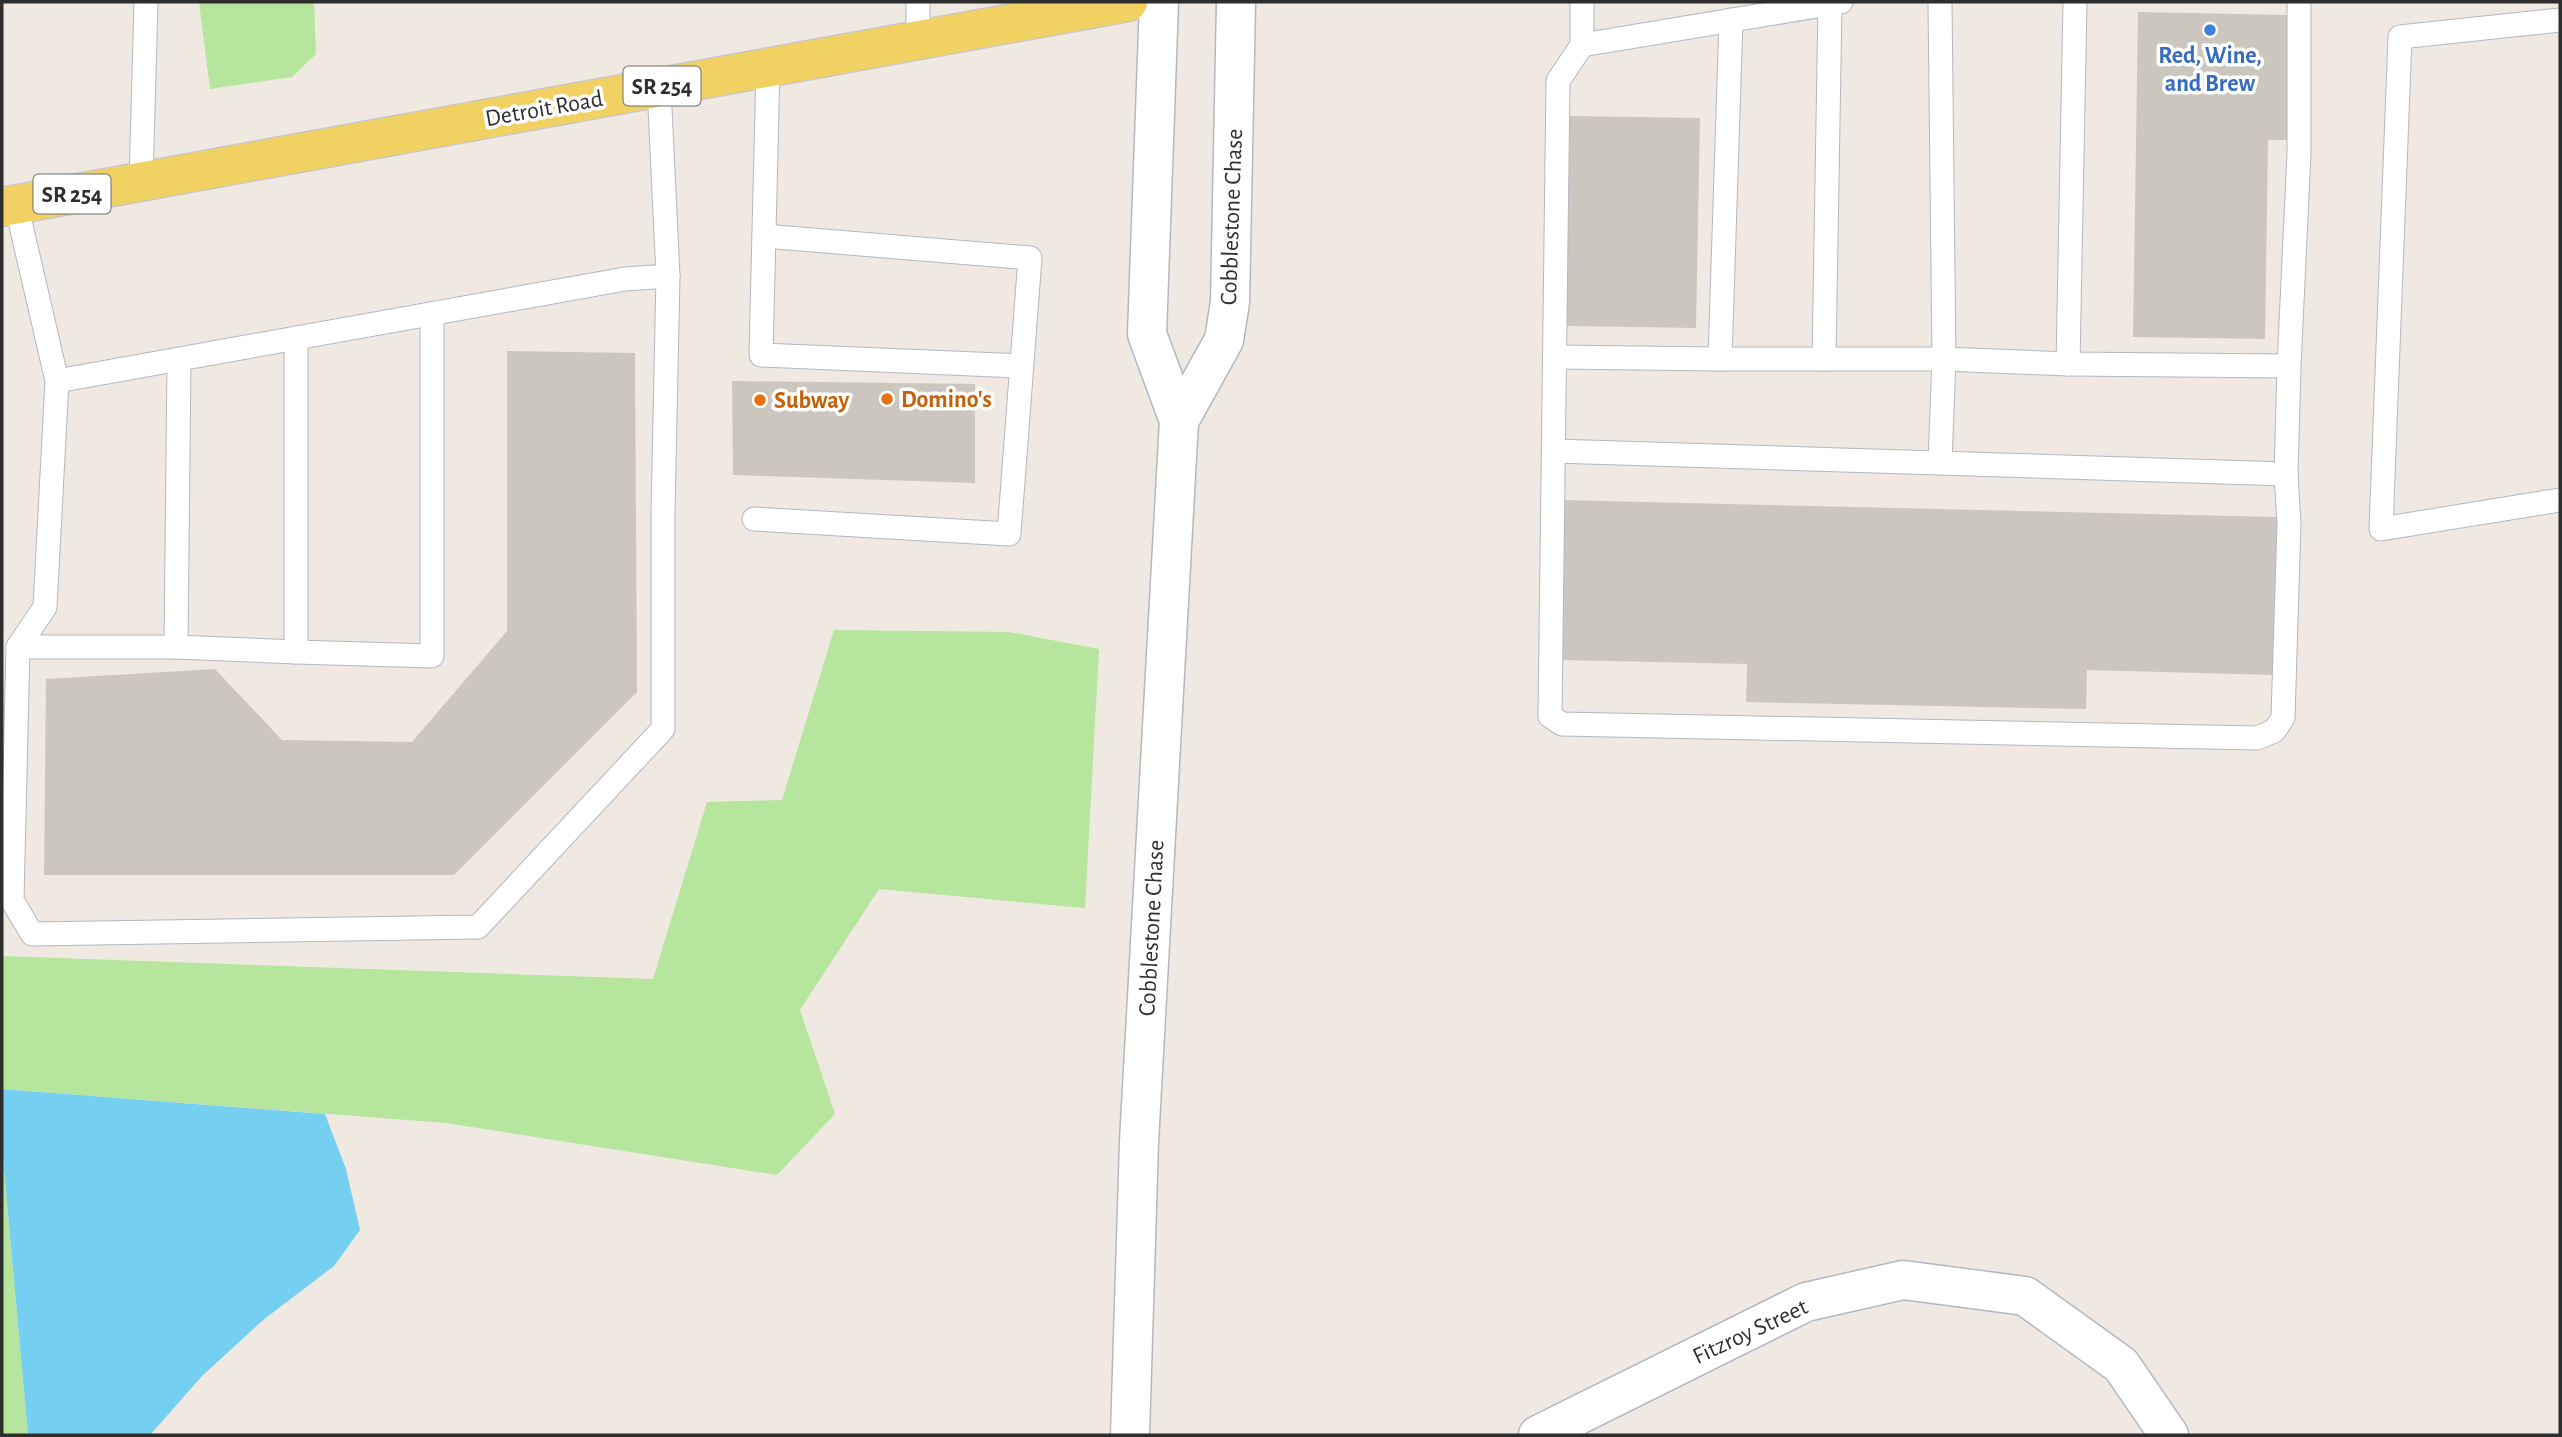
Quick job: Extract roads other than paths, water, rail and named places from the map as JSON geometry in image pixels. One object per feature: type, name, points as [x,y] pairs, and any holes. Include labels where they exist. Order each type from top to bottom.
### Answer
[{"type":"main road","name":"Detroit Road","points":[[9,206],[1128,2]]},
{"type":"street","name":"Cobblestone Chase","points":[[1130,1435],[1139,1142],[1180,421],[1147,334],[1159,2]]},
{"type":"street","name":"Cobblestone Chase","points":[[1180,421],[1224,340],[1230,302],[1236,2]]},
{"type":"street","name":"Fitzroy Street","points":[[1538,1435],[1807,1302],[1903,1280],[2025,1296],[2121,1365],[2169,1435]]},
{"type":"lane","points":[[141,181],[146,2]]},
{"type":"lane","points":[[918,2],[918,40]]},
{"type":"lane","points":[[1582,2],[1582,45],[1558,81],[1550,716],[1562,724],[2257,738],[2274,731],[2283,718],[2289,523],[2288,366],[2299,153],[2299,2]]},
{"type":"lane","points":[[1940,2],[1944,359],[1940,462]]},
{"type":"lane","points":[[2068,364],[2075,2]]},
{"type":"lane","points":[[1582,45],[1836,3],[1824,359]]},
{"type":"lane","points":[[1720,359],[1731,20]]},
{"type":"lane","points":[[2560,20],[2400,37],[2381,529],[2560,500]]},
{"type":"lane","points":[[768,67],[761,355],[1021,366]]},
{"type":"lane","points":[[9,206],[57,382],[45,607],[18,647],[12,900],[32,933],[478,927],[663,729],[663,513],[668,276],[659,87]]},
{"type":"lane","points":[[754,519],[1009,534],[1030,258],[764,236]]},
{"type":"lane","points":[[57,382],[625,279],[668,276]]},
{"type":"lane","points":[[18,647],[176,647],[432,656],[432,314]]},
{"type":"lane","points":[[296,338],[296,652]]},
{"type":"lane","points":[[1556,357],[1944,359],[2068,364],[2288,366]]},
{"type":"lane","points":[[176,647],[179,360]]},
{"type":"lane","points":[[1554,451],[2287,474]]},
{"type":"water","points":[[2,1089],[325,1114],[346,1169],[360,1230],[334,1266],[263,1320],[202,1376],[150,1435],[28,1435],[2,1147]]},
{"type":"place","name":"Red, Wine, and Brew","points":[[2210,30]]},
{"type":"place","name":"Domino's","points":[[887,399]]},
{"type":"place","name":"Subway","points":[[760,400]]}]
